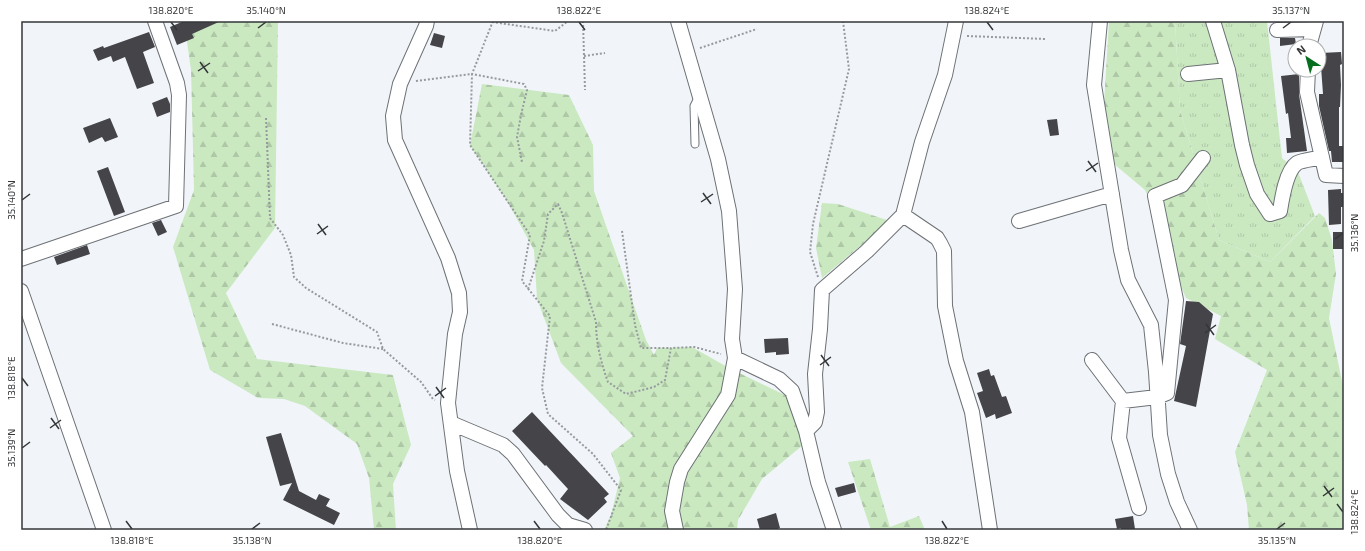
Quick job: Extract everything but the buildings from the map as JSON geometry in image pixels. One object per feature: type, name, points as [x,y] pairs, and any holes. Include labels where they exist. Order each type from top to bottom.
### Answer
[{"type":"street","points":[[21,259],[176,206],[180,95],[155,21]]},
{"type":"street","points":[[427,21],[401,82],[393,116],[395,140],[448,258],[459,293],[460,312],[455,334],[449,407],[457,471],[470,530]]},
{"type":"street","points":[[676,530],[672,511],[681,469],[728,395],[735,358],[732,339],[735,289],[729,211],[718,159],[678,21]]},
{"type":"street","points":[[806,431],[815,422],[817,412],[815,374],[820,329],[822,290],[867,251],[904,215],[922,142],[946,75],[956,21]]},
{"type":"street","points":[[1100,21],[1094,85],[1121,250],[1128,280],[1151,325],[1160,435],[1168,474],[1177,502],[1190,530]]},
{"type":"street","points":[[1213,21],[1228,70],[1237,125],[1247,165],[1257,194],[1270,214],[1280,211],[1289,174],[1294,166],[1298,163],[1322,157]]},
{"type":"street","points":[[1277,30],[1315,25],[1311,38]]},
{"type":"street","points":[[1188,74],[1228,70]]},
{"type":"street","points":[[1308,78],[1307,92],[1326,175],[1344,176]]},
{"type":"street","points":[[1122,401],[1157,397],[1167,393],[1176,300],[1155,196],[1182,186],[1203,158]]},
{"type":"street","points":[[1019,221],[1112,194]]},
{"type":"street","points":[[904,215],[937,238],[944,251],[945,306],[956,361],[972,412],[990,530]]},
{"type":"street","points":[[21,291],[104,530]]},
{"type":"street","points":[[735,358],[779,379],[792,392],[806,431],[818,482],[834,530]]},
{"type":"street","points":[[1092,360],[1122,401],[1119,438],[1139,508]]},
{"type":"street","points":[[451,422],[503,445],[513,454],[558,515],[568,525],[585,530]]},
{"type":"lane","points":[[695,144],[694,106],[700,98]]},
{"type":"path","points":[[568,21],[555,31],[493,21],[472,74],[470,145],[530,235],[522,281],[550,316],[542,388],[548,414],[594,454],[621,490],[606,530]]},
{"type":"path","points":[[583,21],[585,90]]},
{"type":"path","points":[[822,290],[810,252],[813,224],[848,69],[843,21]]},
{"type":"path","points":[[687,52],[756,29]]},
{"type":"path","points":[[953,35],[1046,39]]},
{"type":"path","points":[[584,56],[605,54]]},
{"type":"path","points":[[401,82],[472,74],[524,84],[527,90],[520,115],[518,137],[522,162]]},
{"type":"path","points":[[266,118],[270,218],[283,235],[291,255],[294,278],[306,288],[377,332],[383,349],[421,382],[433,399],[449,407]]},
{"type":"path","points":[[528,288],[544,241],[548,214],[558,204],[596,322],[596,335],[601,362],[608,382],[626,394],[654,387],[665,380],[671,348]]},
{"type":"path","points":[[622,231],[635,325],[641,348],[694,347],[735,358]]},
{"type":"path","points":[[272,324],[343,343],[383,349]]},
{"type":"green space","points":[[184,21],[278,21],[275,228],[226,293],[257,359],[393,375],[411,445],[393,484],[396,530],[374,530],[369,478],[357,444],[305,406],[284,399],[258,398],[210,370],[173,247],[194,190],[191,70]]},
{"type":"green space","points":[[1109,21],[1175,21],[1180,110],[1219,240],[1270,262],[1319,213],[1325,218],[1332,240],[1336,274],[1329,318],[1344,391],[1344,530],[1249,530],[1247,505],[1235,452],[1267,370],[1215,339],[1221,316],[1186,298],[1177,277],[1175,254],[1145,190],[1114,164],[1103,120]]},
{"type":"green space","points":[[1175,21],[1267,21],[1282,158],[1298,172],[1315,216],[1270,262],[1219,240],[1180,110]]},
{"type":"green space","points":[[482,84],[569,95],[593,145],[594,191],[646,340],[654,355],[657,348],[692,347],[729,368],[787,396],[803,445],[762,479],[738,520],[737,530],[604,530],[611,515],[620,478],[611,453],[633,436],[561,363],[537,299],[534,250],[507,201],[470,145]]},
{"type":"green space","points":[[822,203],[838,204],[890,221],[822,278],[816,248]]},
{"type":"green space","points":[[870,459],[890,527],[919,516],[925,530],[871,530],[848,462]]}]
